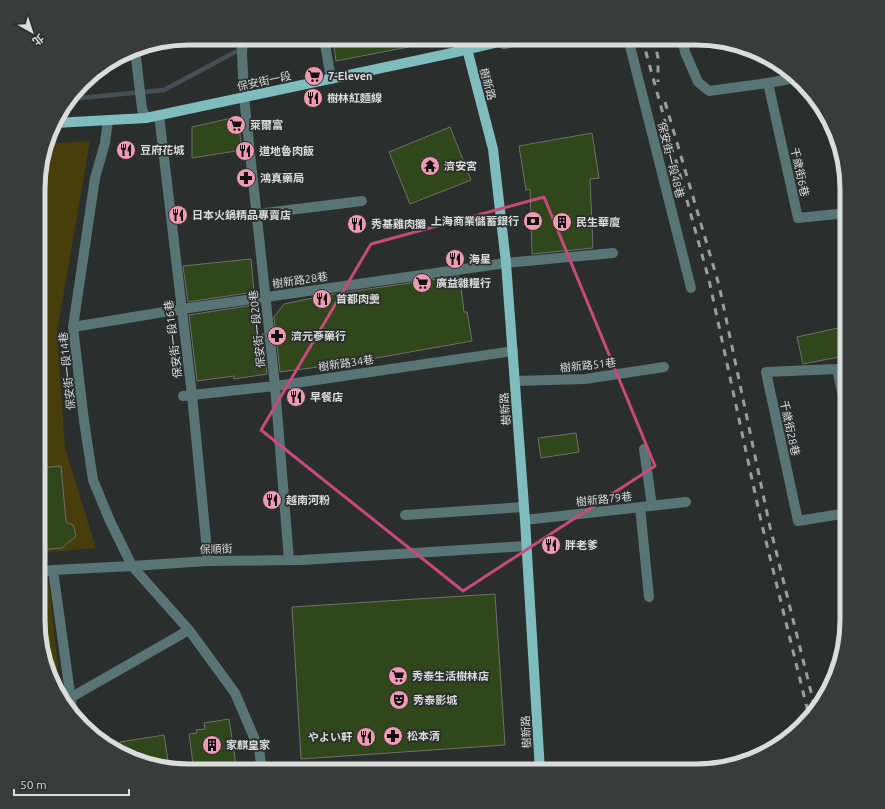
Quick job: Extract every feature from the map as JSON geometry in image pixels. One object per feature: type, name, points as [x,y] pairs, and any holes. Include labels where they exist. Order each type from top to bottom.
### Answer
[{"type":"main road","name":"保安街一段","points":[[61,123],[108,120],[144,114],[159,115],[331,79],[482,45]]},
{"type":"main road","name":"樹新路","points":[[467,49],[493,149],[506,263],[525,520],[540,764]]},
{"type":"street","name":"保安街一段20巷","points":[[242,45],[244,97],[275,386],[289,560]]},
{"type":"street","points":[[325,45],[331,79]]},
{"type":"street","points":[[466,45],[467,49]]},
{"type":"street","name":"保安街一段48巷","points":[[630,45],[691,288]]},
{"type":"street","points":[[684,45],[698,82],[709,91],[789,79]]},
{"type":"street","points":[[136,55],[144,114]]},
{"type":"street","name":"千歲街6巷","points":[[768,83],[798,218],[840,214]]},
{"type":"street","name":"保安街一段16巷","points":[[159,115],[182,308],[187,396],[208,561]]},
{"type":"street","name":"保安街一段14巷","points":[[108,120],[95,178],[73,327],[84,421],[93,480],[110,521],[132,566],[189,630],[235,693],[258,749],[261,764]]},
{"type":"street","points":[[257,214],[362,201]]},
{"type":"street","name":"樹新路28巷","points":[[73,327],[182,308],[506,263],[613,254]]},
{"type":"street","name":"樹新路34巷","points":[[187,396],[275,386],[513,351]]},
{"type":"street","name":"樹新路51巷","points":[[515,382],[585,379],[664,367]]},
{"type":"street","name":"千歲街28巷","points":[[840,369],[766,372],[798,521],[840,514]]},
{"type":"street","points":[[644,449],[652,506]]},
{"type":"street","name":"樹新路79巷","points":[[525,520],[686,502]]},
{"type":"street","points":[[405,515],[524,507]]},
{"type":"street","points":[[640,507],[649,597]]},
{"type":"street","name":"保順街","points":[[45,571],[208,561],[310,559],[526,546]]},
{"type":"street","points":[[53,570],[70,702]]},
{"type":"street","points":[[70,698],[189,630]]},
{"type":"highlighted area","points":[[544,197],[655,466],[463,591],[261,430],[371,244]]},
{"type":"shaded area","points":[[90,141],[57,332],[65,448],[96,548],[45,552],[45,179],[53,144]]},
{"type":"shaded area","points":[[45,583],[49,583],[60,683],[50,657],[46,639]]},
{"type":"building","points":[[334,45],[419,45],[336,61]]},
{"type":"building","points":[[227,119],[238,119],[242,150],[192,158],[192,127]]},
{"type":"building","name":"濟安宮","points":[[450,127],[471,180],[410,204],[389,152]]},
{"type":"building","points":[[592,133],[599,178],[590,179],[593,248],[532,254],[530,189],[526,190],[519,146]]},
{"type":"building","points":[[251,259],[254,292],[188,302],[183,266]]},
{"type":"building","points":[[458,276],[460,279],[464,312],[467,312],[472,341],[348,363],[280,372],[274,317],[284,304],[327,295]]},
{"type":"building","points":[[253,305],[258,340],[263,333],[267,374],[234,379],[234,376],[197,381],[189,315]]},
{"type":"building","points":[[838,328],[840,337],[840,357],[803,364],[797,337]]},
{"type":"building","points":[[576,433],[579,452],[541,458],[538,438]]},
{"type":"building","points":[[61,466],[66,522],[73,525],[76,536],[62,548],[45,549],[45,467]]},
{"type":"building","name":"秀泰生活樹林店","points":[[495,594],[505,745],[301,759],[292,607]]},
{"type":"building","name":"家麒皇家","points":[[229,719],[236,764],[193,764],[189,734],[197,733],[196,730],[205,729],[204,723]]},
{"type":"building","points":[[164,735],[168,763],[134,753],[121,747],[120,742]]},
{"type":"waterway","points":[[77,98],[164,90],[237,51],[242,45]]},
{"type":"railway","points":[[644,45],[709,280],[761,521],[808,711]]},
{"type":"railway","points":[[655,45],[658,58],[658,82]]},
{"type":"railway","points":[[665,102],[719,285],[770,527],[814,703]]},
{"type":"place","name":"7-Eleven","points":[[314,76]]},
{"type":"place","name":"樹林紅麵線","points":[[313,98]]},
{"type":"place","name":"萊爾富","points":[[236,125]]},
{"type":"place","name":"豆府花城","points":[[126,150]]},
{"type":"place","name":"道地魯肉飯","points":[[245,151]]},
{"type":"place","name":"濟安宮","points":[[430,166]]},
{"type":"place","name":"鴻真藥局","points":[[246,178]]},
{"type":"place","name":"日本火鍋精品專賣店","points":[[178,215]]},
{"type":"place","name":"上海商業儲蓄銀行","points":[[533,221]]},
{"type":"place","name":"民生華廈","points":[[562,222]]},
{"type":"place","name":"秀基雞肉攤","points":[[357,224]]},
{"type":"place","name":"海星","points":[[455,259]]},
{"type":"place","name":"廣益雜糧行","points":[[422,283]]},
{"type":"place","name":"首都肉羹","points":[[322,299]]},
{"type":"place","name":"濟元蔘藥行","points":[[277,336]]},
{"type":"place","name":"早餐店","points":[[296,397]]},
{"type":"place","name":"越南河粉","points":[[272,500]]},
{"type":"place","name":"胖老爹","points":[[551,545]]},
{"type":"place","name":"秀泰生活樹林店","points":[[398,676]]},
{"type":"place","name":"秀泰影城","points":[[399,700]]},
{"type":"place","name":"松本清","points":[[393,736]]},
{"type":"place","name":"やよい軒","points":[[366,737]]},
{"type":"place","name":"家麒皇家","points":[[212,745]]}]
